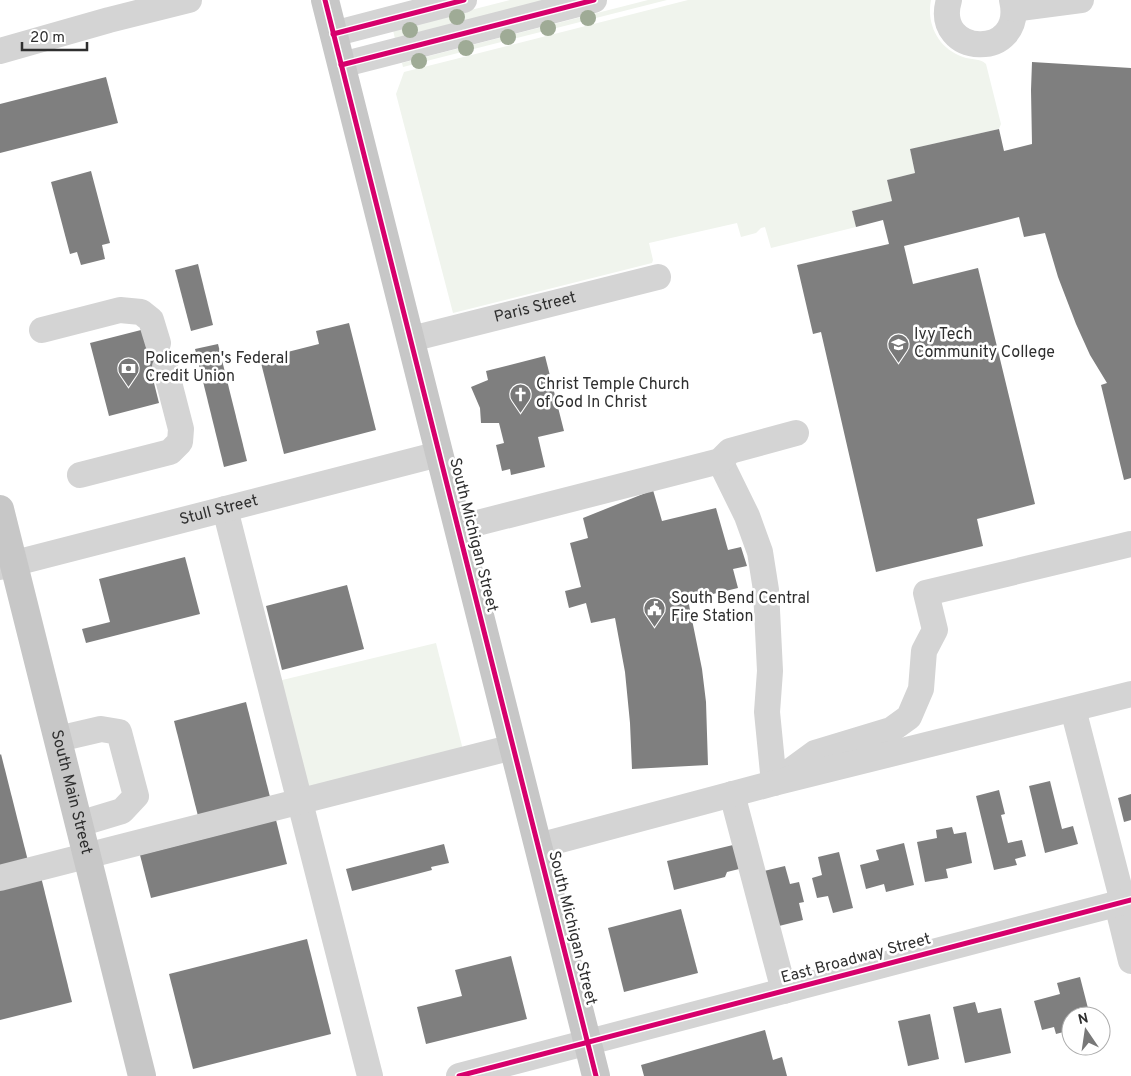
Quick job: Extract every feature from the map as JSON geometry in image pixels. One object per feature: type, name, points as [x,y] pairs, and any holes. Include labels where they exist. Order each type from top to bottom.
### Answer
[{"type":"main road","name":"South Michigan Street","points":[[325,0],[596,1076]]},
{"type":"main road","name":"South Main Street","points":[[0,509],[7,565],[58,739],[142,1076]]},
{"type":"street","points":[[0,51],[109,20],[189,0]]},
{"type":"street","points":[[333,34],[464,0]]},
{"type":"street","points":[[341,65],[594,0]]},
{"type":"street","points":[[949,0],[946,8],[947,19],[952,29],[959,38],[968,43],[980,45],[995,41],[1008,31],[1013,20],[1013,5],[1081,0]]},
{"type":"street","name":"Paris Street","points":[[411,339],[658,277]]},
{"type":"street","points":[[42,330],[120,310],[141,312],[152,320],[162,355],[181,429],[180,442],[170,452],[80,475]]},
{"type":"street","points":[[458,528],[720,461],[730,451],[796,433]]},
{"type":"street","name":"Stull Street","points":[[7,565],[439,454]]},
{"type":"street","points":[[720,461],[747,516],[760,552],[766,590],[770,671],[767,712],[774,783]]},
{"type":"street","points":[[225,509],[370,1076]]},
{"type":"street","points":[[774,783],[815,753],[891,730],[909,717],[921,689],[924,651],[935,630],[926,593],[1131,544]]},
{"type":"street","points":[[538,846],[774,783],[1131,694]]},
{"type":"street","points":[[1073,709],[1124,902],[1131,961]]},
{"type":"street","points":[[58,739],[101,729],[119,732],[136,796],[122,811],[79,824]]},
{"type":"street","points":[[0,878],[513,747]]},
{"type":"street","points":[[732,794],[784,991]]},
{"type":"street","name":"East Broadway Street","points":[[459,1076],[1124,902]]},
{"type":"shaded area","points":[[510,0],[546,0],[395,39],[393,30]]},
{"type":"shaded area","points":[[648,0],[667,0],[403,67],[402,63]]},
{"type":"shaded area","points":[[688,0],[931,0],[930,9],[933,27],[941,42],[955,53],[986,64],[1001,124],[999,129],[910,149],[915,173],[887,180],[892,201],[852,211],[856,227],[771,248],[765,227],[756,233],[741,237],[737,223],[649,243],[652,263],[453,313],[396,94],[404,72]]},
{"type":"shaded area","points":[[436,643],[464,754],[302,794],[274,682]]},
{"type":"building","points":[[1032,62],[1131,68],[1131,478],[1124,480],[1101,385],[1107,383],[1090,355],[1076,324],[1058,277],[1045,233],[1024,237],[1019,217],[904,246],[913,284],[978,268],[1035,504],[977,519],[983,546],[876,572],[821,332],[813,334],[797,265],[889,244],[883,220],[856,227],[852,211],[892,201],[887,180],[915,173],[910,149],[999,129],[1004,151],[1032,144]]},
{"type":"building","points":[[106,77],[118,123],[0,153],[0,104]]},
{"type":"building","points":[[91,171],[110,243],[102,245],[105,259],[81,265],[77,252],[70,254],[51,182]]},
{"type":"building","points":[[198,264],[213,325],[191,331],[175,270]]},
{"type":"building","points":[[349,323],[376,430],[284,454],[260,359],[319,344],[316,331]]},
{"type":"building","name":"Policemen's Federal Credit Union","points":[[141,330],[168,341],[174,365],[151,371],[159,403],[109,416],[90,343]]},
{"type":"building","points":[[218,344],[247,461],[224,467],[195,349]]},
{"type":"building","name":"Christ Temple Church of God In Christ","points":[[545,356],[564,431],[538,437],[545,467],[511,475],[510,469],[502,471],[496,445],[504,443],[499,423],[481,423],[480,408],[471,387],[488,380],[486,371]]},
{"type":"building","name":"South Bend Central Fire Station","points":[[653,490],[662,521],[716,508],[728,550],[741,547],[747,566],[733,569],[738,588],[688,600],[702,669],[706,702],[708,765],[632,769],[625,672],[615,618],[591,623],[586,603],[569,608],[565,591],[581,587],[570,543],[588,538],[583,518]]},
{"type":"building","points":[[185,557],[200,614],[86,643],[82,629],[110,622],[99,579]]},
{"type":"building","points":[[347,585],[364,649],[282,670],[266,606]]},
{"type":"building","points":[[246,702],[270,797],[198,816],[174,721]]},
{"type":"building","points":[[0,755],[28,861],[0,868]]},
{"type":"building","points":[[1050,781],[1062,829],[1073,826],[1078,844],[1045,853],[1029,786]]},
{"type":"building","points":[[999,790],[1005,814],[1001,815],[1008,843],[1022,840],[1026,856],[1015,859],[1017,865],[994,870],[976,796]]},
{"type":"building","points":[[1131,794],[1131,820],[1124,822],[1118,798]]},
{"type":"building","points":[[276,820],[287,864],[151,898],[140,855]]},
{"type":"building","points":[[952,827],[954,834],[966,832],[972,863],[946,869],[948,878],[925,882],[917,842],[937,838],[936,830]]},
{"type":"building","points":[[904,843],[914,885],[886,892],[884,884],[866,889],[860,865],[879,860],[876,850]]},
{"type":"building","points":[[444,844],[449,863],[431,867],[432,870],[352,891],[346,869]]},
{"type":"building","points":[[733,845],[739,869],[727,872],[725,877],[674,890],[667,861]]},
{"type":"building","points":[[839,852],[853,908],[833,913],[828,896],[817,898],[812,878],[822,875],[818,857]]},
{"type":"building","points":[[785,866],[790,884],[799,882],[804,902],[799,903],[803,920],[779,926],[764,871]]},
{"type":"building","points":[[41,877],[72,1002],[0,1020],[0,887]]},
{"type":"building","points":[[681,909],[698,973],[624,992],[608,928]]},
{"type":"building","points":[[307,939],[331,1034],[193,1069],[169,974]]},
{"type":"building","points":[[511,956],[527,1019],[426,1044],[417,1007],[462,996],[455,970]]},
{"type":"building","points":[[1080,977],[1087,1006],[1061,1006],[1061,1033],[1056,1034],[1054,1027],[1042,1030],[1034,1001],[1060,994],[1057,983]]},
{"type":"building","points":[[975,1002],[978,1013],[1001,1008],[1011,1053],[965,1063],[953,1007]]},
{"type":"building","points":[[930,1014],[939,1059],[908,1066],[898,1021]]},
{"type":"building","points":[[765,1030],[773,1060],[782,1057],[787,1076],[644,1076],[641,1065]]},
{"type":"cycle path","points":[[325,0],[596,1076]]},
{"type":"cycle path","points":[[333,34],[464,0]]},
{"type":"cycle path","points":[[341,65],[594,0]]},
{"type":"cycle path","points":[[459,1076],[1131,900]]},
{"type":"place","name":"Ivy Tech Community College","points":[[898,363]]},
{"type":"place","name":"Policemen's Federal Credit Union","points":[[129,387]]},
{"type":"place","name":"Christ Temple Church of God In Christ","points":[[520,413]]},
{"type":"place","name":"South Bend Central Fire Station","points":[[655,627]]}]
